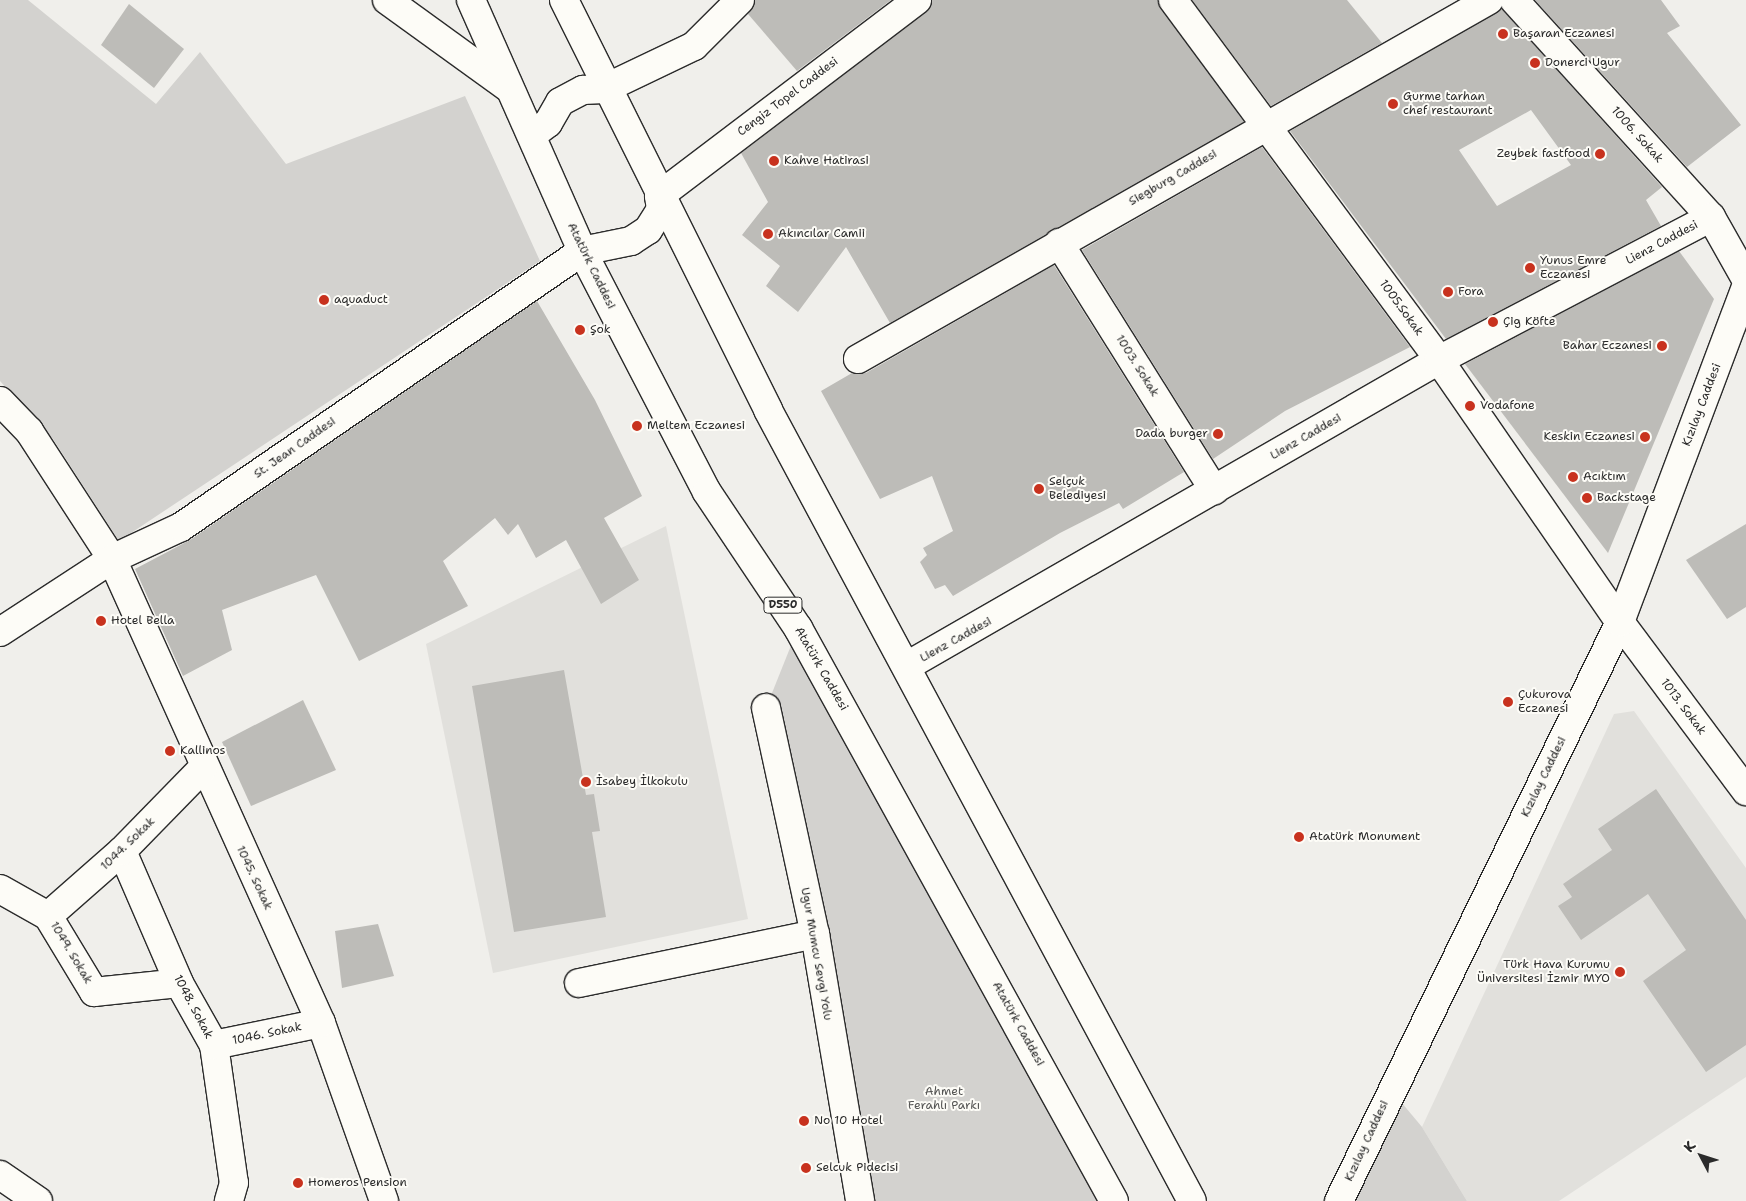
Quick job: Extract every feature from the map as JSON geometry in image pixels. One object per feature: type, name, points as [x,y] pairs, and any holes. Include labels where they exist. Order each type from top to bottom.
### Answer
[{"type":"main road","points":[[387,0],[507,87]]},
{"type":"main road","name":"Atatürk Caddesi","points":[[471,0],[507,87],[532,135],[582,251],[707,492],[798,628],[1114,1201]]},
{"type":"main road","points":[[564,0],[604,89],[659,196],[1192,1201]]},
{"type":"main road","points":[[532,135],[548,123],[560,102],[583,90],[604,89],[694,46],[740,0]]},
{"type":"main road","name":"Cengiz Topel Caddesi","points":[[659,196],[917,0]]},
{"type":"main road","name":"1005.Sokak","points":[[1173,0],[1439,360],[1620,622]]},
{"type":"main road","name":"Siegburg Caddesi","points":[[858,359],[1266,125],[1489,0]]},
{"type":"main road","name":"1006. Sokak","points":[[1514,0],[1711,217],[1746,279]]},
{"type":"main road","points":[[582,251],[631,241],[648,230],[661,209],[659,196]]},
{"type":"main road","name":"Lienz Caddesi","points":[[907,666],[1439,360],[1711,217]]},
{"type":"main road","name":"1003. Sokak","points":[[1060,243],[1214,490]]},
{"type":"main road","name":"St. Jean Caddesi","points":[[0,632],[112,559],[181,527],[582,251]]},
{"type":"main road","name":"Kızılay Caddesi","points":[[1339,1201],[1620,622],[1746,287]]},
{"type":"main road","name":"1045. Sokak","points":[[0,401],[29,431],[112,559],[203,768],[321,1023],[384,1201]]},
{"type":"main road","name":"1013. Sokak","points":[[1620,622],[1746,791]]},
{"type":"main road","name":"Ugur Mumcu Sevgi Yolu","points":[[766,708],[815,934],[860,1201]]},
{"type":"main road","name":"1044. Sokak","points":[[48,916],[122,851],[203,768]]},
{"type":"main road","name":"1048. Sokak","points":[[122,851],[179,983],[214,1045],[234,1183],[229,1201]]},
{"type":"main road","name":"1049. Sokak","points":[[0,889],[48,916],[94,992],[179,983]]},
{"type":"main road","points":[[578,983],[815,934]]},
{"type":"main road","name":"1046. Sokak","points":[[214,1045],[321,1023]]},
{"type":"main road","points":[[0,1175],[38,1201]]},
{"type":"shaded area","name":"İsabey İlkokulu","points":[[666,526],[748,919],[493,973],[426,644]]},
{"type":"shaded area","name":"Türk Hava Kurumu Üniversitesi İzmir MYO","points":[[1634,711],[1746,868],[1746,1077],[1559,1201],[1467,1201],[1422,1127],[1614,714]]},
{"type":"green space","points":[[0,0],[28,0],[156,104],[200,52],[286,164],[465,96],[540,261],[119,541],[53,439],[0,381]]},
{"type":"green space","name":"Ahmet Ferahlı Parkı","points":[[798,628],[1114,1201],[860,1201],[766,708]]},
{"type":"green space","points":[[1391,1090],[1422,1127],[1467,1201],[1339,1201]]},
{"type":"building","points":[[755,0],[891,0],[797,71],[748,14]]},
{"type":"building","points":[[932,0],[1158,0],[1244,122],[890,323],[846,247],[798,312],[766,286],[780,266],[742,235],[768,202],[741,153],[926,12]]},
{"type":"building","points":[[1192,0],[1347,0],[1382,43],[1271,106]]},
{"type":"building","points":[[1535,0],[1661,0],[1680,26],[1667,33],[1741,125],[1687,167]]},
{"type":"building","points":[[129,4],[184,49],[154,88],[101,45]]},
{"type":"building","points":[[1502,9],[1662,187],[1646,200],[1661,226],[1446,339],[1290,131]],"holes":[[[1531,110],[1571,165],[1497,206],[1459,150]]]},
{"type":"building","points":[[1262,147],[1410,347],[1285,411],[1213,459],[1082,250]]},
{"type":"building","points":[[1679,251],[1714,299],[1608,553],[1465,364]]},
{"type":"building","points":[[1054,265],[1184,472],[1123,509],[1119,503],[1060,533],[953,596],[945,585],[935,589],[920,562],[927,555],[923,548],[953,531],[932,476],[880,499],[821,391],[852,373],[866,373]]},
{"type":"building","points":[[537,301],[595,400],[642,496],[604,518],[639,580],[601,604],[566,540],[536,558],[518,524],[508,535],[495,518],[443,561],[468,606],[359,661],[316,575],[222,610],[232,650],[183,676],[135,569],[190,540]]},
{"type":"building","points":[[1746,524],[1746,607],[1727,619],[1686,560]]},
{"type":"building","points":[[564,670],[586,795],[594,794],[600,831],[592,832],[606,917],[514,932],[472,686]]},
{"type":"building","points":[[303,700],[336,770],[251,806],[222,742]]},
{"type":"building","points":[[1656,789],[1746,920],[1746,1045],[1706,1072],[1643,981],[1686,950],[1648,894],[1581,940],[1558,906],[1572,897],[1563,884],[1612,850],[1598,829]]},
{"type":"building","points":[[378,924],[394,976],[342,988],[335,931]]},
{"type":"place","name":"Başaran Eczanesi","points":[[1503,34]]},
{"type":"place","name":"Donerci Ugur","points":[[1535,63]]},
{"type":"place","name":"Gurme tarhan chef restaurant","points":[[1393,104]]},
{"type":"place","name":"Zeybek fastfood","points":[[1600,154]]},
{"type":"place","name":"Kahve Hatirasi","points":[[774,161]]},
{"type":"place","name":"Akıncılar Camii","points":[[768,234]]},
{"type":"place","name":"Yunus Emre Eczanesi","points":[[1530,268]]},
{"type":"place","name":"Fora","points":[[1448,292]]},
{"type":"place","name":"aquaduct","points":[[324,300]]},
{"type":"place","name":"Çig Köfte","points":[[1493,322]]},
{"type":"place","name":"Şok","points":[[580,330]]},
{"type":"place","name":"Bahar Eczanesi","points":[[1662,346]]},
{"type":"place","name":"Vodafone","points":[[1470,406]]},
{"type":"place","name":"Meltem Eczanesi","points":[[637,426]]},
{"type":"place","name":"Dada burger","points":[[1218,434]]},
{"type":"place","name":"Keskin Eczanesi","points":[[1645,437]]},
{"type":"place","name":"Acıktım","points":[[1573,477]]},
{"type":"place","name":"Selçuk Belediyesi","points":[[1039,489]]},
{"type":"place","name":"Backstage","points":[[1587,498]]},
{"type":"place","name":"Hotel Bella","points":[[101,621]]},
{"type":"place","name":"Çukurova Eczanesi","points":[[1508,702]]},
{"type":"place","name":"Kallinos","points":[[170,751]]},
{"type":"place","name":"İsabey İlkokulu","points":[[586,782]]},
{"type":"place","name":"Atatürk Monument","points":[[1299,837]]},
{"type":"place","name":"Türk Hava Kurumu Üniversitesi İzmir MYO","points":[[1620,972]]},
{"type":"place","name":"No 10 Hotel","points":[[804,1121]]},
{"type":"place","name":"Selcuk Pidecisi","points":[[806,1168]]},
{"type":"place","name":"Homeros Pension","points":[[298,1183]]}]
